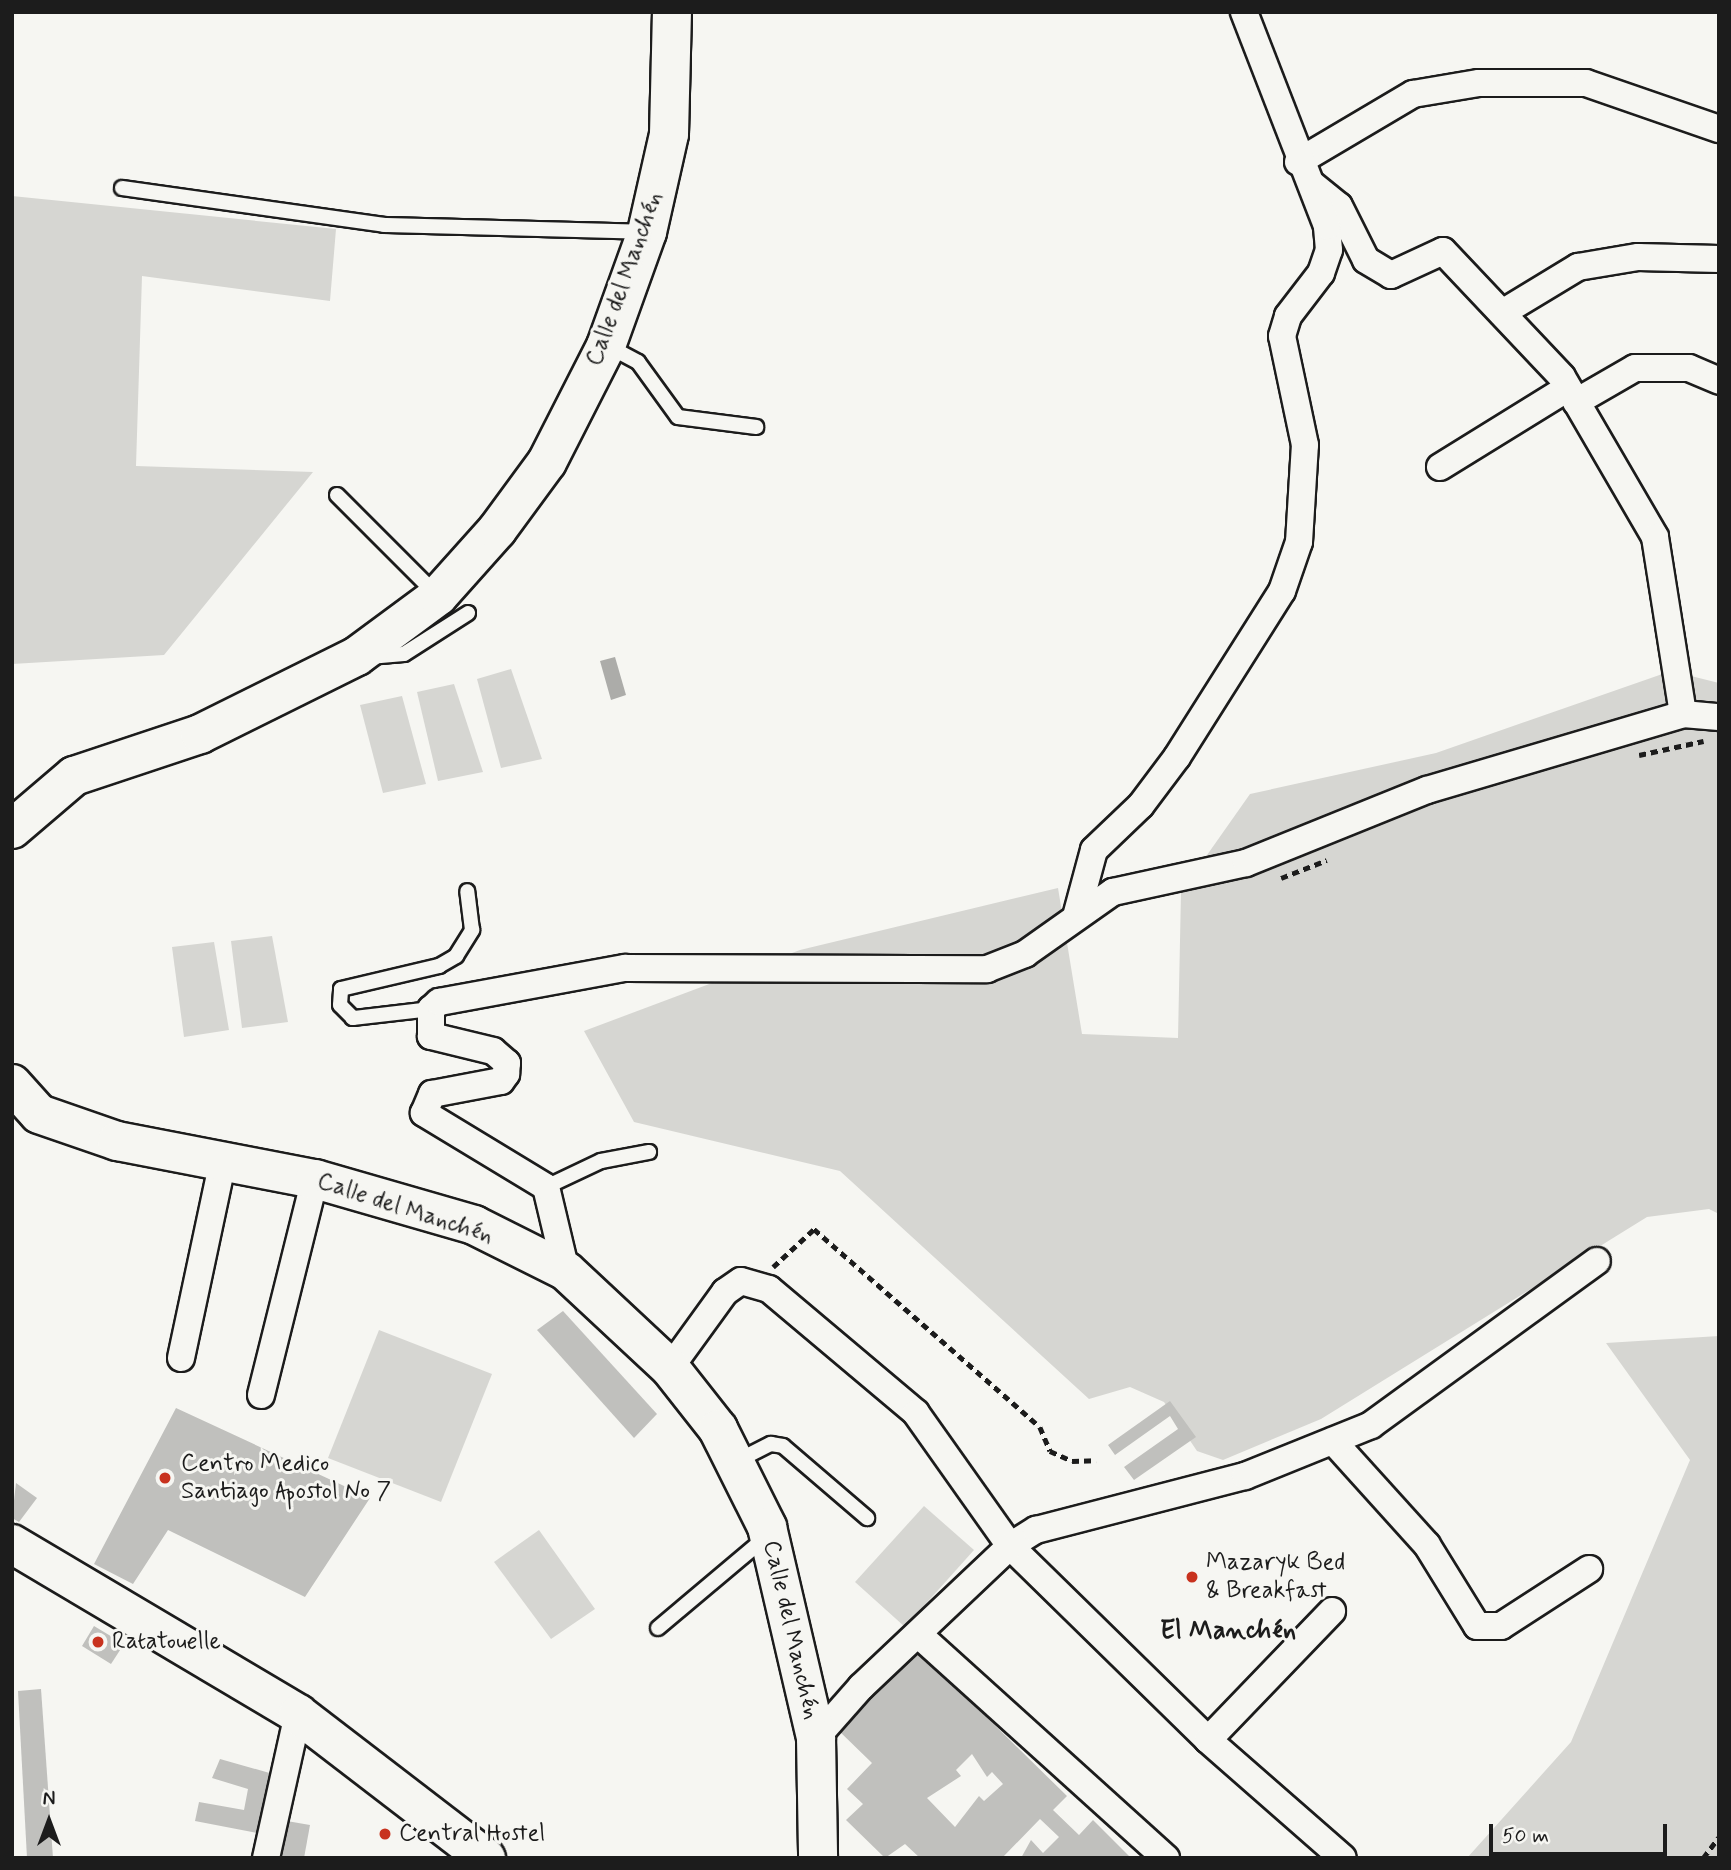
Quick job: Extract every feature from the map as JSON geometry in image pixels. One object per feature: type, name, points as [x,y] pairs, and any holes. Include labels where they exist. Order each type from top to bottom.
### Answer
[{"type":"street","name":"Calle del Manchén","points":[[12,828],[74,776],[200,734],[357,656],[453,604],[547,462],[606,346],[647,232],[669,134],[672,12]]},
{"type":"street","points":[[1077,913],[1094,850],[1141,805],[1177,757],[1282,591],[1299,542],[1305,445],[1282,336],[1329,250],[1305,173],[1244,12]]},
{"type":"street","points":[[1305,173],[1413,94],[1479,83],[1586,83],[1719,129]]},
{"type":"street","points":[[1305,173],[1339,206],[1366,260],[1378,270],[1391,275],[1443,251],[1502,313],[1572,395],[1656,537],[1683,714]]},
{"type":"street","points":[[1502,313],[1578,267],[1638,257],[1719,259]]},
{"type":"street","points":[[1440,467],[1572,395],[1635,368],[1689,368],[1719,381]]},
{"type":"street","points":[[566,1271],[546,1187],[429,1121],[424,1103],[432,1094],[501,1081],[507,1063],[493,1051],[431,1036],[430,1009],[439,1002],[625,968],[987,969],[1025,954],[1077,913],[1113,892],[1246,863],[1427,790],[1683,714],[1719,717]]},
{"type":"street","name":"Calle del Manchén","points":[[12,1084],[39,1114],[117,1141],[315,1179],[474,1225],[566,1271],[670,1368],[698,1398],[737,1461],[769,1535],[816,1738],[818,1858]]},
{"type":"street","points":[[181,1359],[223,1160]]},
{"type":"street","points":[[261,1395],[315,1179]]},
{"type":"street","points":[[816,1738],[1010,1546],[1036,1530],[1245,1476],[1371,1425],[1597,1261]]},
{"type":"street","points":[[670,1368],[725,1292],[741,1281],[757,1281],[916,1413],[1010,1546],[1208,1740],[1343,1858]]},
{"type":"street","points":[[1333,1441],[1427,1545],[1477,1626],[1501,1626],[1589,1569]]},
{"type":"street","points":[[12,1544],[298,1714],[486,1858]]},
{"type":"street","points":[[1208,1740],[1332,1611]]},
{"type":"street","points":[[919,1635],[1166,1858]]},
{"type":"street","points":[[266,1858],[298,1714]]},
{"type":"lane","points":[[122,188],[384,225],[647,232]]},
{"type":"lane","points":[[606,346],[638,362],[678,417],[756,426]]},
{"type":"lane","points":[[337,495],[453,604]]},
{"type":"lane","points":[[430,1009],[354,1018],[340,1005],[341,989],[439,966],[456,956],[472,930],[467,891]]},
{"type":"lane","points":[[546,1187],[601,1161],[649,1152]]},
{"type":"lane","points":[[737,1461],[771,1444],[783,1446],[867,1518]]},
{"type":"lane","points":[[658,1628],[769,1535]]},
{"type":"path","points":[[757,1281],[814,1229],[1040,1427],[1050,1451],[1072,1461],[1096,1460]]},
{"type":"path","points":[[1703,1858],[1719,1837]]},
{"type":"shaded area","points":[[12,196],[336,229],[330,301],[142,276],[136,466],[313,472],[164,655],[12,664]]},
{"type":"shaded area","points":[[615,657],[626,695],[611,700],[600,661]]},
{"type":"shaded area","points":[[511,669],[542,759],[501,768],[477,679]]},
{"type":"shaded area","points":[[1671,671],[1719,683],[1719,1214],[1709,1209],[1647,1217],[1321,1419],[1223,1460],[1197,1451],[1164,1402],[1130,1387],[1089,1399],[840,1171],[634,1122],[584,1031],[800,950],[1058,888],[1082,1034],[1178,1038],[1181,892],[1250,794],[1436,753]]},
{"type":"shaded area","points":[[454,684],[483,772],[438,781],[417,692]]},
{"type":"shaded area","points":[[402,696],[426,784],[383,793],[360,705]]},
{"type":"shaded area","points":[[272,936],[288,1022],[242,1028],[231,941]]},
{"type":"shaded area","points":[[214,942],[229,1030],[184,1037],[172,947]]},
{"type":"shaded area","points":[[379,1330],[492,1374],[441,1502],[328,1458]]},
{"type":"shaded area","points":[[1719,1336],[1719,1858],[1467,1858],[1571,1742],[1690,1460],[1606,1343]]},
{"type":"shaded area","points":[[924,1506],[974,1550],[905,1627],[855,1582]]},
{"type":"shaded area","points":[[539,1530],[595,1609],[551,1639],[494,1562]]},
{"type":"building","points":[[563,1311],[657,1414],[634,1438],[537,1330]]},
{"type":"building","points":[[1170,1401],[1196,1437],[1134,1480],[1124,1467],[1178,1429],[1170,1416],[1115,1455],[1108,1445]]},
{"type":"building","points":[[176,1408],[370,1498],[305,1597],[168,1530],[133,1584],[94,1564]]},
{"type":"building","points":[[16,1483],[37,1498],[19,1522],[12,1518]]},
{"type":"building","name":"Ratatouelle","points":[[94,1626],[124,1644],[111,1664],[82,1646]]},
{"type":"building","points":[[917,1649],[1067,1796],[1053,1810],[1079,1835],[1093,1820],[1131,1858],[1021,1858],[1031,1840],[1043,1853],[1059,1837],[1040,1819],[1002,1858],[920,1858],[905,1844],[885,1858],[846,1820],[863,1804],[847,1789],[872,1763],[837,1729]],"holes":[[[972,1754],[987,1777],[992,1772],[1003,1784],[984,1801],[979,1796],[955,1827],[927,1798],[961,1776],[956,1770]]]},
{"type":"building","points":[[41,1689],[53,1858],[27,1858],[18,1691]]},
{"type":"building","points":[[220,1759],[273,1774],[262,1834],[195,1821],[199,1802],[244,1810],[248,1789],[212,1778]]},
{"type":"building","points":[[281,1820],[310,1825],[304,1858],[275,1858]]},
{"type":"place","name":"Centro Medico Santiago Apostol No 7","points":[[165,1478]]},
{"type":"place","name":"Mazaryk Bed & Breakfast","points":[[1192,1577]]},
{"type":"place","name":"Ratatouelle","points":[[98,1642]]},
{"type":"place","name":"Central Hostel","points":[[385,1834]]},
{"type":"district","name":"El Manchén","points":[[1228,1632]]}]
